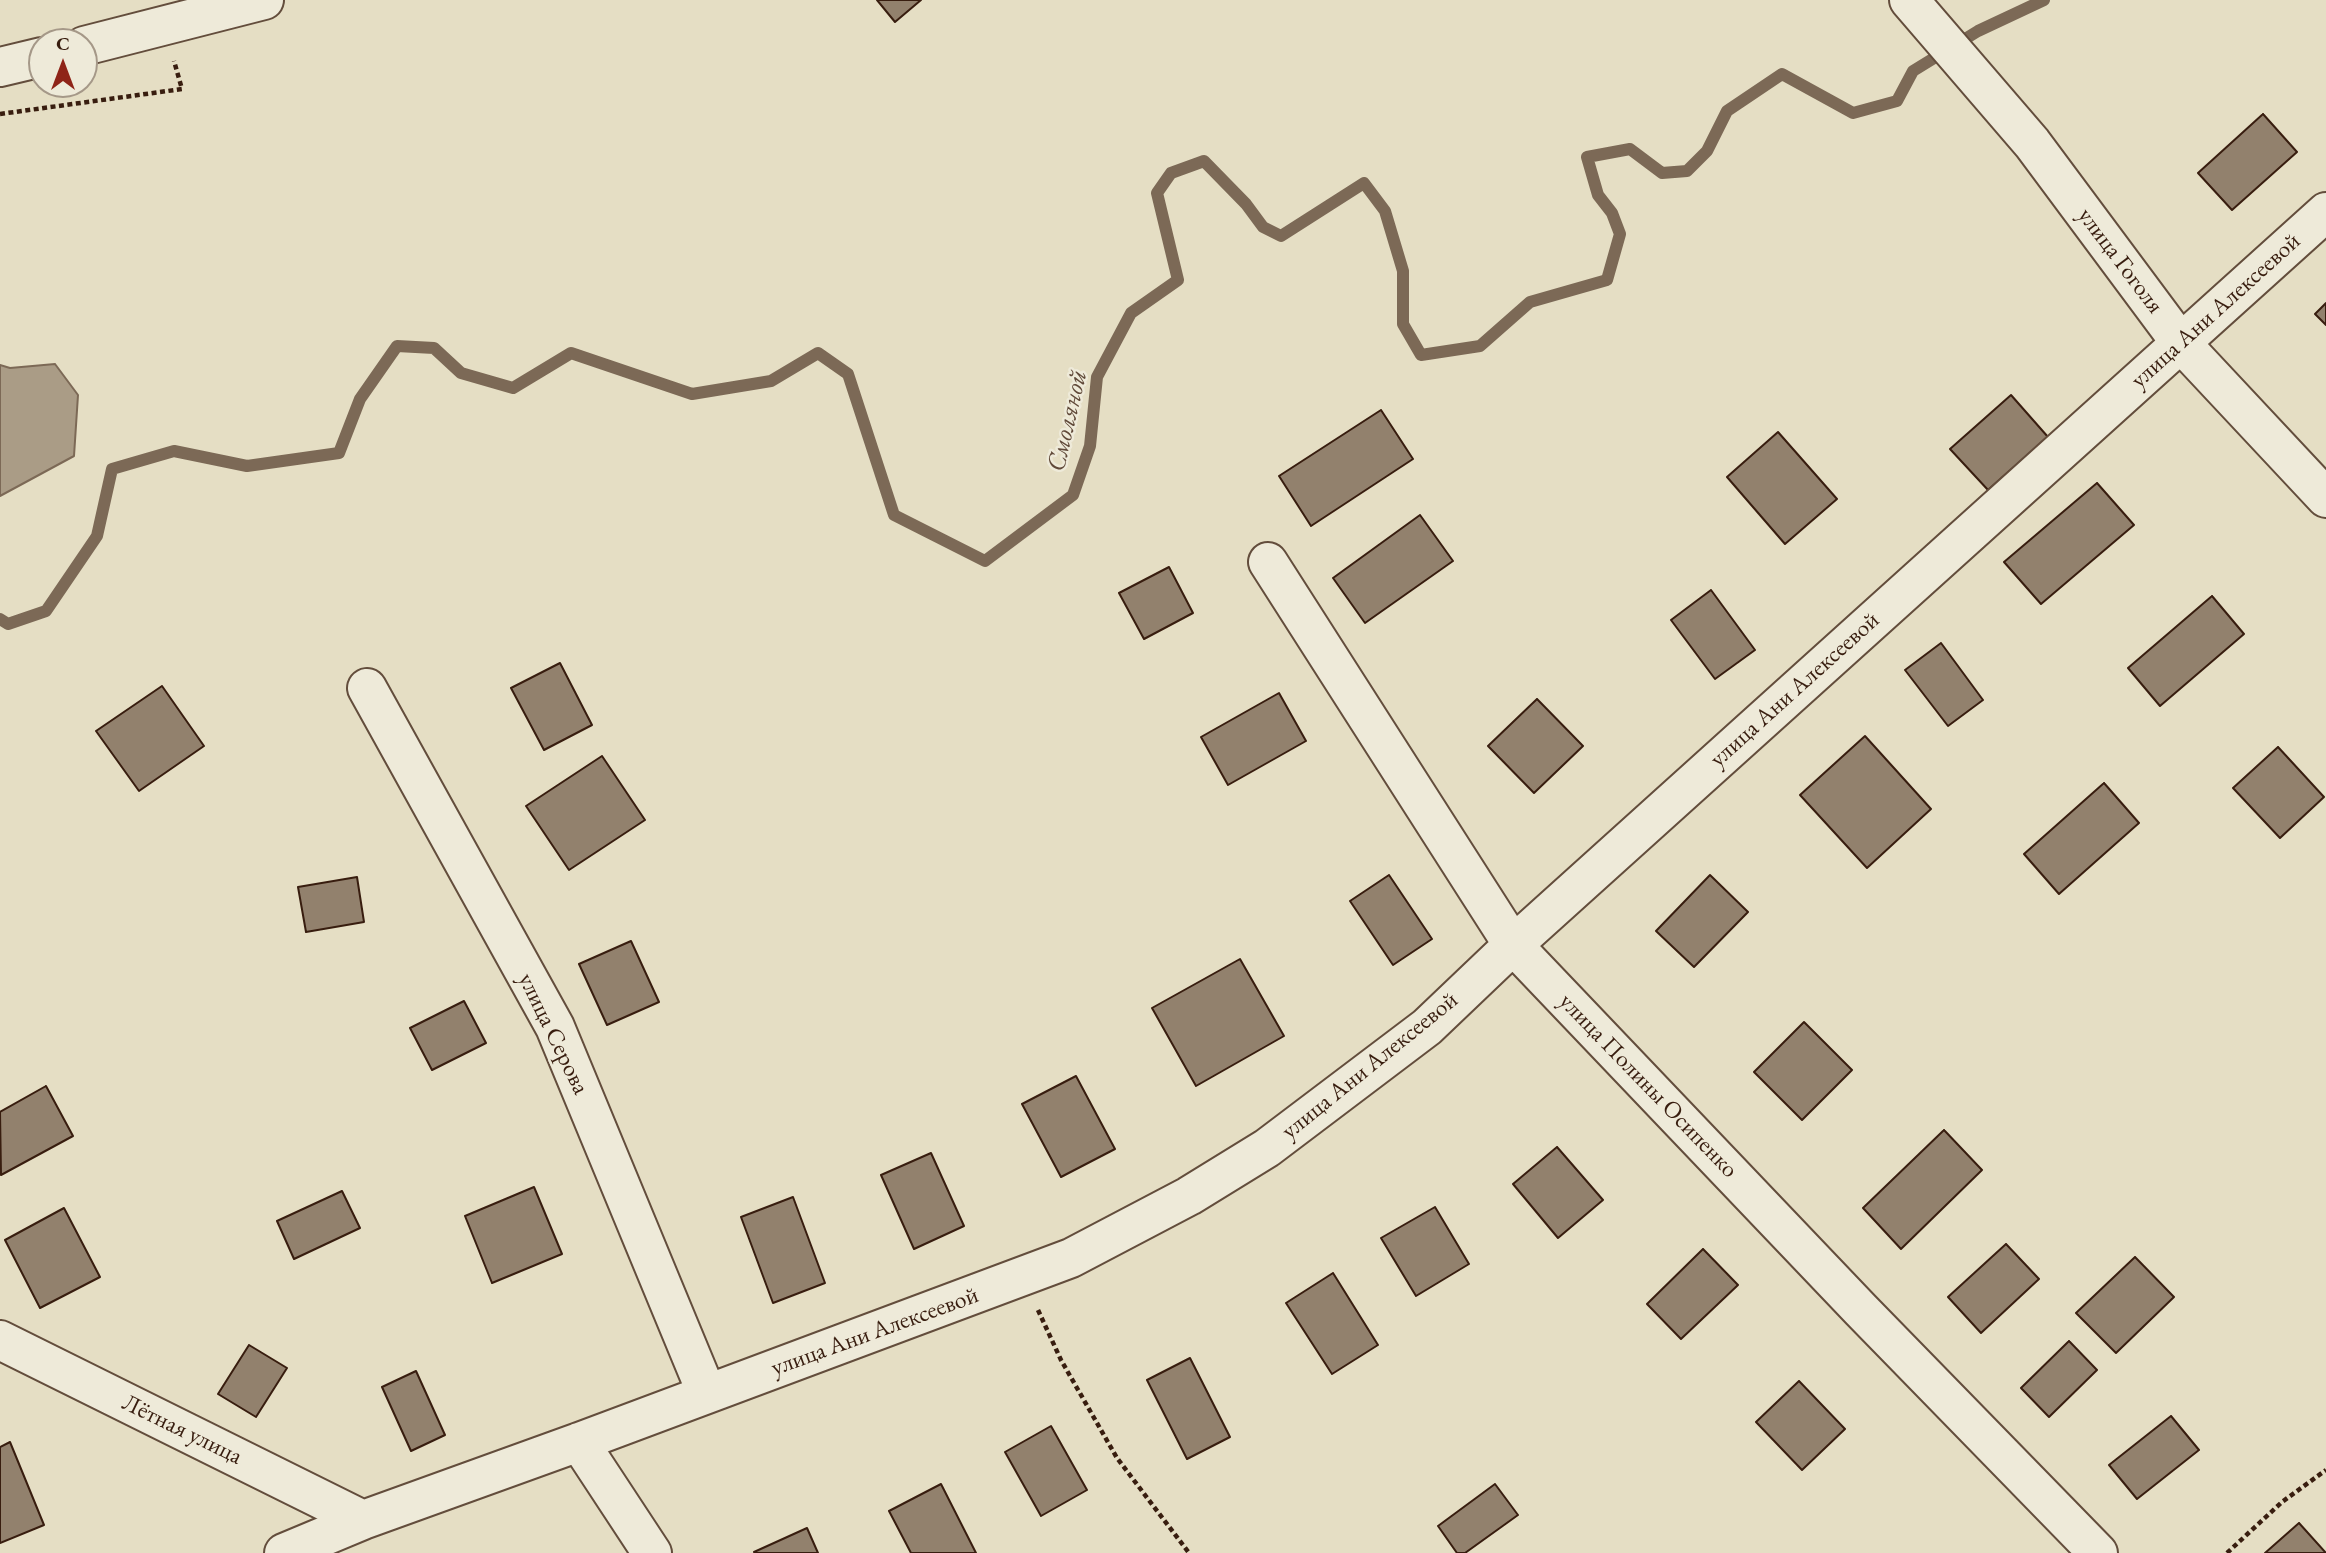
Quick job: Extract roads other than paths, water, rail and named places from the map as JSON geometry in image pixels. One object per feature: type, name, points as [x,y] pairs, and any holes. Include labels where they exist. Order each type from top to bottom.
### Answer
[{"type":"street","points":[[98,42],[264,0]]},
{"type":"street","name":"улица Гоголя","points":[[1909,0],[2032,143],[2180,342],[2326,498]]},
{"type":"street","points":[[0,67],[28,60]]},
{"type":"street","name":"улица Ани Алексеевой","points":[[284,1553],[363,1520],[579,1443],[1071,1258],[1189,1196],[1267,1148],[1427,1027],[1513,945],[2326,212]]},
{"type":"street","name":"улица Полины Осипенко","points":[[1268,562],[1513,945],[1861,1310],[2098,1553]]},
{"type":"street","name":"улица Серова","points":[[367,688],[555,1027],[707,1394]]},
{"type":"street","name":"Лётная улица","points":[[0,1340],[363,1520]]},
{"type":"street","points":[[579,1443],[652,1553]]},
{"type":"waterway","name":"Смоляной","points":[[0,619],[8,624],[46,611],[97,536],[112,469],[174,451],[247,466],[339,453],[360,399],[397,346],[434,348],[461,373],[513,388],[571,353],[692,394],[771,381],[818,353],[848,374],[894,515],[985,561],[1073,495],[1090,446],[1097,377],[1131,313],[1178,280],[1157,193],[1171,173],[1204,161],[1246,204],[1263,227],[1281,236],[1364,183],[1385,211],[1403,271],[1403,324],[1421,355],[1480,346],[1530,302],[1607,280],[1620,234],[1612,213],[1598,195],[1587,157],[1630,149],[1662,173],[1687,171],[1707,151],[1727,111],[1782,74],[1853,113],[1897,101],[1913,71],[1978,31],[2044,0]]}]
